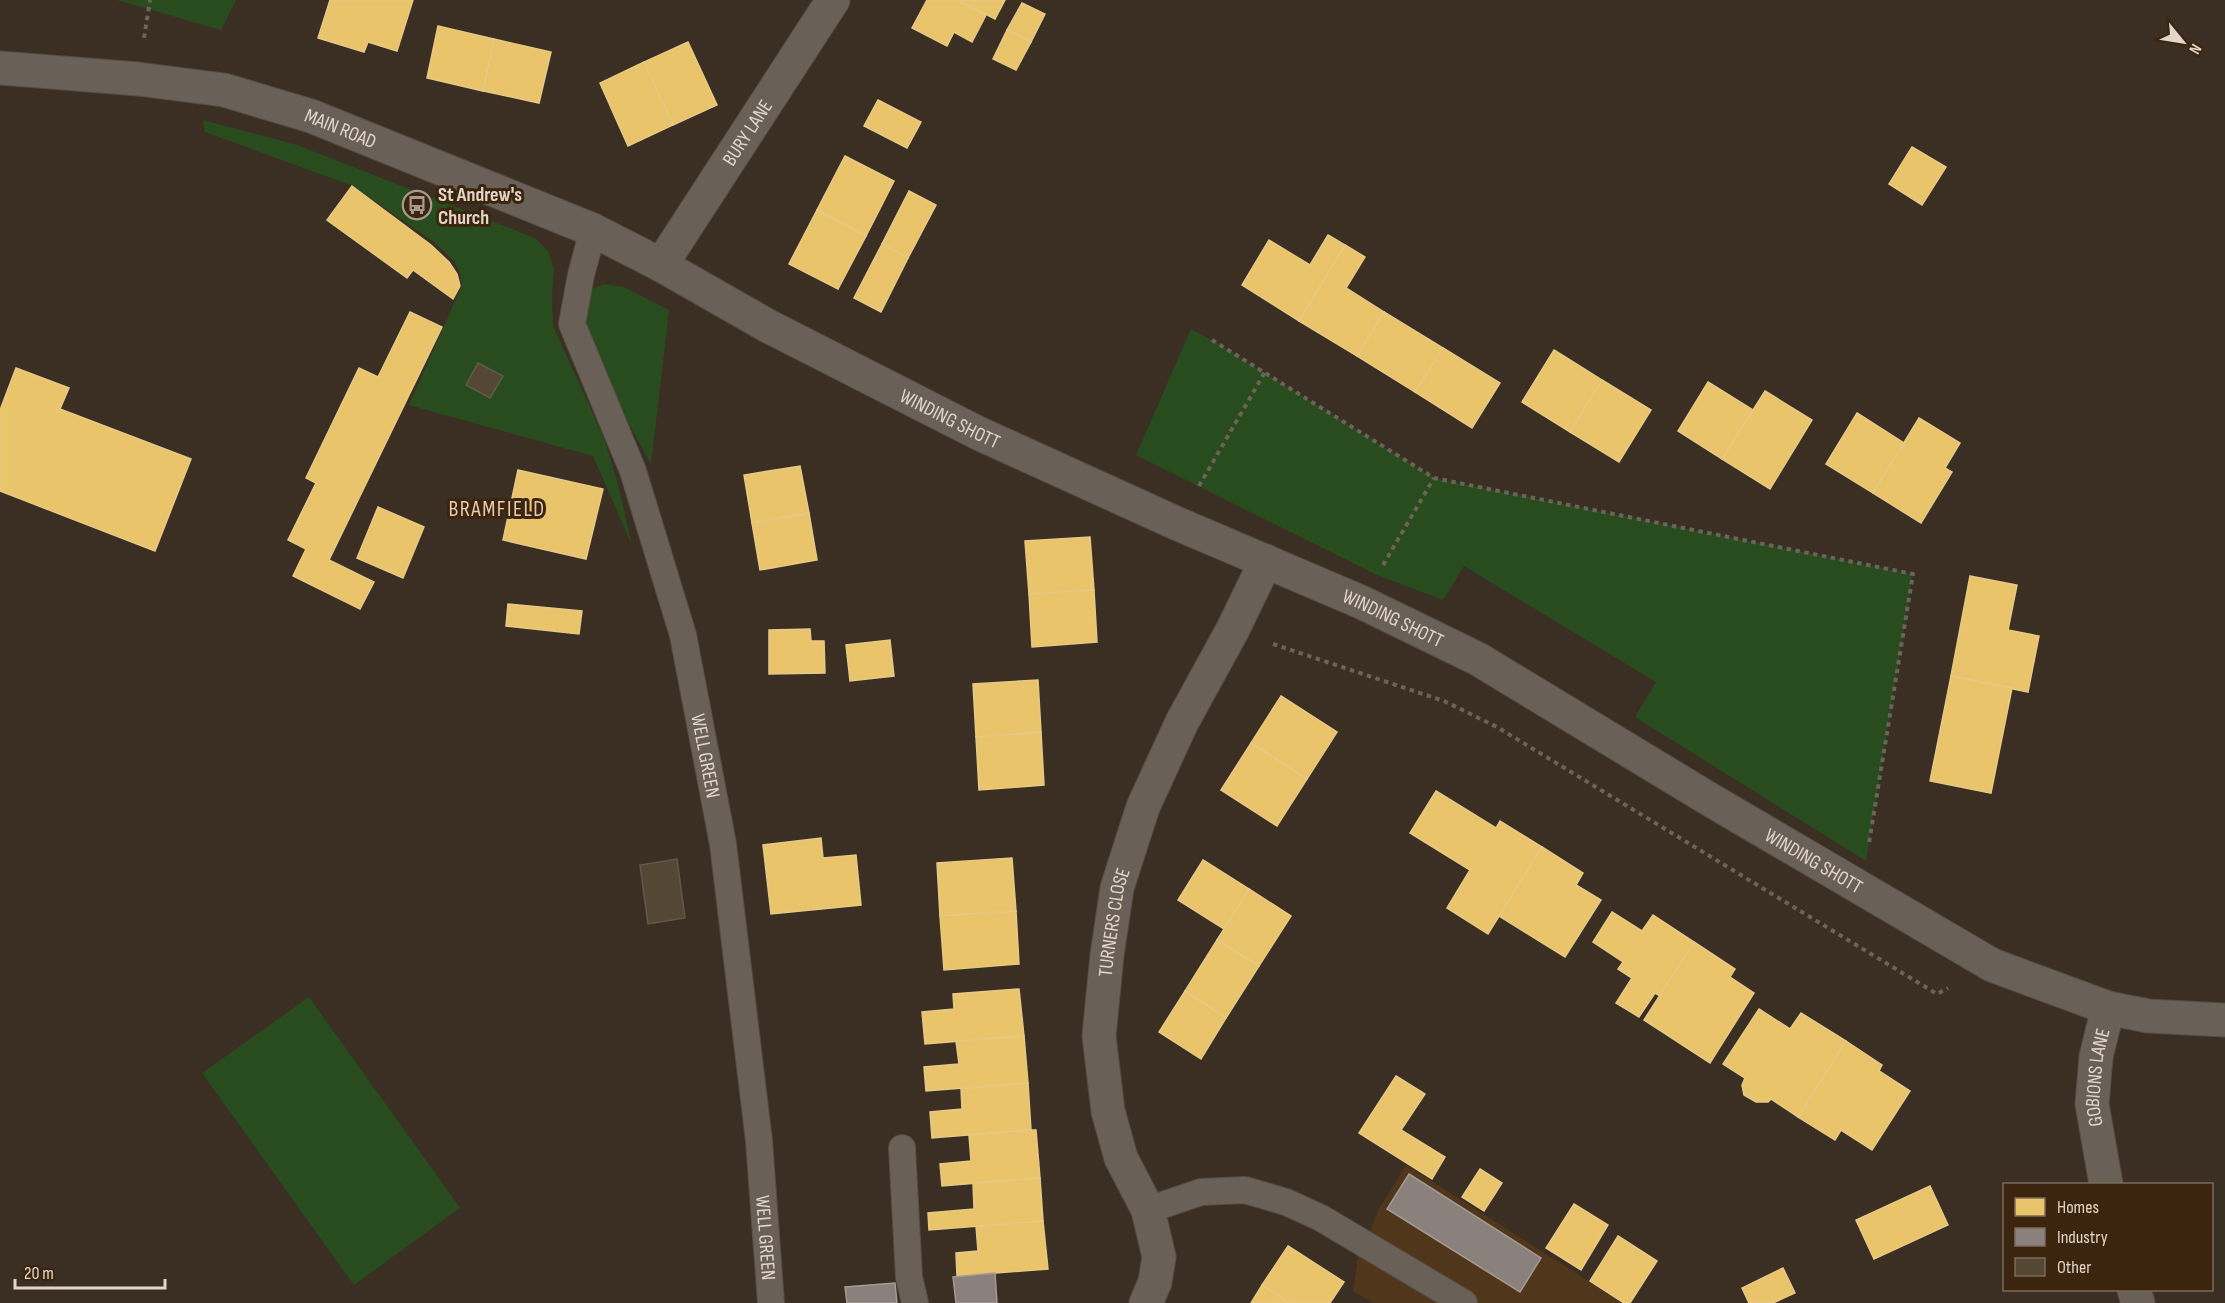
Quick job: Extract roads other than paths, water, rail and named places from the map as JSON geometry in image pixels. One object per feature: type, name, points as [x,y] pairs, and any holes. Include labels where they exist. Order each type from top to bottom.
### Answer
[{"type":"street","name":"BURY LANE","points":[[661,265],[833,0]]},
{"type":"street","name":"MAIN ROAD","points":[[0,68],[138,79],[224,90],[311,116],[593,230],[661,265]]},
{"type":"street","name":"WINDING SHOTT","points":[[661,265],[768,326],[967,428],[1178,524],[1361,602],[1478,659],[1992,965],[2108,1008],[2148,1016],[2225,1020]]},
{"type":"street","name":"TURNERS CLOSE","points":[[1146,1303],[1155,1282],[1159,1257],[1148,1210],[1121,1158],[1108,1111],[1099,1036],[1107,955],[1117,888],[1143,807],[1182,722],[1232,631],[1266,561]]},
{"type":"street","name":"GOBIONS LANE","points":[[2106,1183],[2092,1104],[2096,1057],[2108,1008]]},
{"type":"lane","name":"WELL GREEN","points":[[593,230],[581,274],[572,324],[633,471],[683,635],[723,844],[759,1141],[771,1303]]},
{"type":"lane","points":[[902,1148],[909,1277],[915,1303]]},
{"type":"lane","points":[[1148,1210],[1201,1192],[1245,1190],[1275,1199],[1321,1218],[1464,1303]]},
{"type":"place","name":"St Andrew's Church","points":[[417,205]]},
{"type":"district","name":"BRAMFIELD","points":[[497,508]]}]
